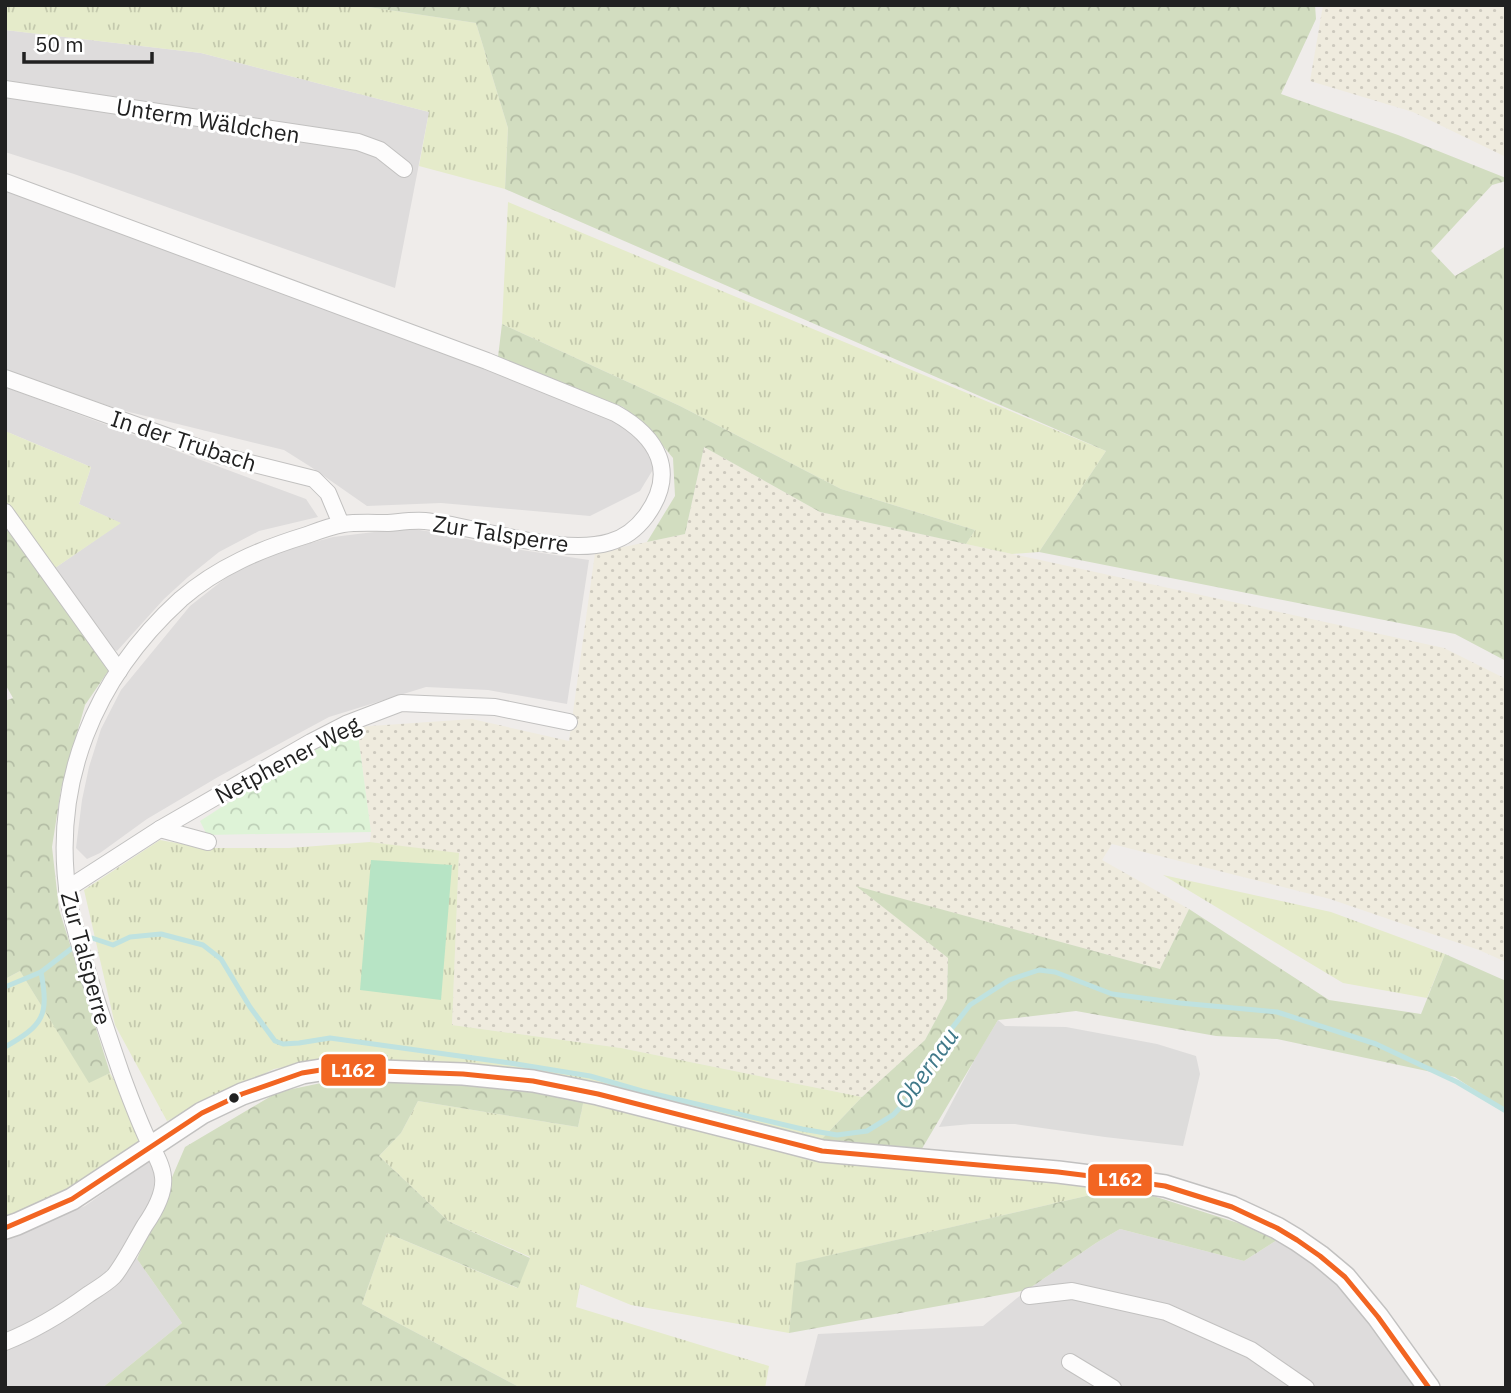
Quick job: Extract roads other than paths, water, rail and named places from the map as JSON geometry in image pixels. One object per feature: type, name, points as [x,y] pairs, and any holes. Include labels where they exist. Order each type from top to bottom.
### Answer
[{"type":"street","name":"Unterm Wäldchen","points":[[5,89],[358,142],[380,150],[404,169]]},
{"type":"street","name":"Zur Talsperre","points":[[5,182],[487,361],[615,414],[631,422],[650,441],[662,467],[660,494],[652,508],[641,523],[609,542],[585,546],[541,543],[424,521],[341,524],[272,546],[226,566],[185,596],[140,642],[107,690],[83,740],[69,785],[65,858],[67,889],[75,930],[116,1059],[140,1122],[160,1164],[163,1187],[158,1204],[113,1278],[66,1310],[22,1336],[5,1342]]},
{"type":"street","name":"In der Trubach","points":[[5,378],[222,456],[314,479],[328,493],[341,524]]},
{"type":"street","points":[[5,512],[119,671]]},
{"type":"street","name":"Netphener Weg","points":[[67,889],[266,768],[346,724],[401,703],[495,707],[569,722]]},
{"type":"street","points":[[160,830],[208,842]]},
{"type":"street","points":[[5,1228],[72,1199],[202,1113],[242,1094],[302,1073],[327,1069],[463,1074],[533,1081],[598,1094],[822,1152],[1058,1172],[1130,1181],[1165,1186],[1232,1207],[1277,1228],[1320,1256],[1345,1277],[1429,1388]]},
{"type":"street","points":[[1029,1296],[1072,1291],[1166,1312],[1251,1350],[1306,1388]]},
{"type":"street","points":[[1070,1362],[1113,1388]]},
{"type":"waterway","name":"Obernau","points":[[5,987],[41,972],[76,945],[92,938],[113,945],[130,937],[161,934],[203,945],[221,959],[250,1007],[275,1041],[283,1044],[330,1038],[590,1076],[642,1091],[837,1135],[867,1131],[893,1115],[910,1097],[949,1032],[970,1005],[1009,980],[1039,970],[1055,972],[1112,994],[1277,1012],[1376,1044],[1457,1082],[1506,1111]]},
{"type":"waterway","points":[[5,1047],[28,1032],[41,1017],[44,999],[41,972]]}]
